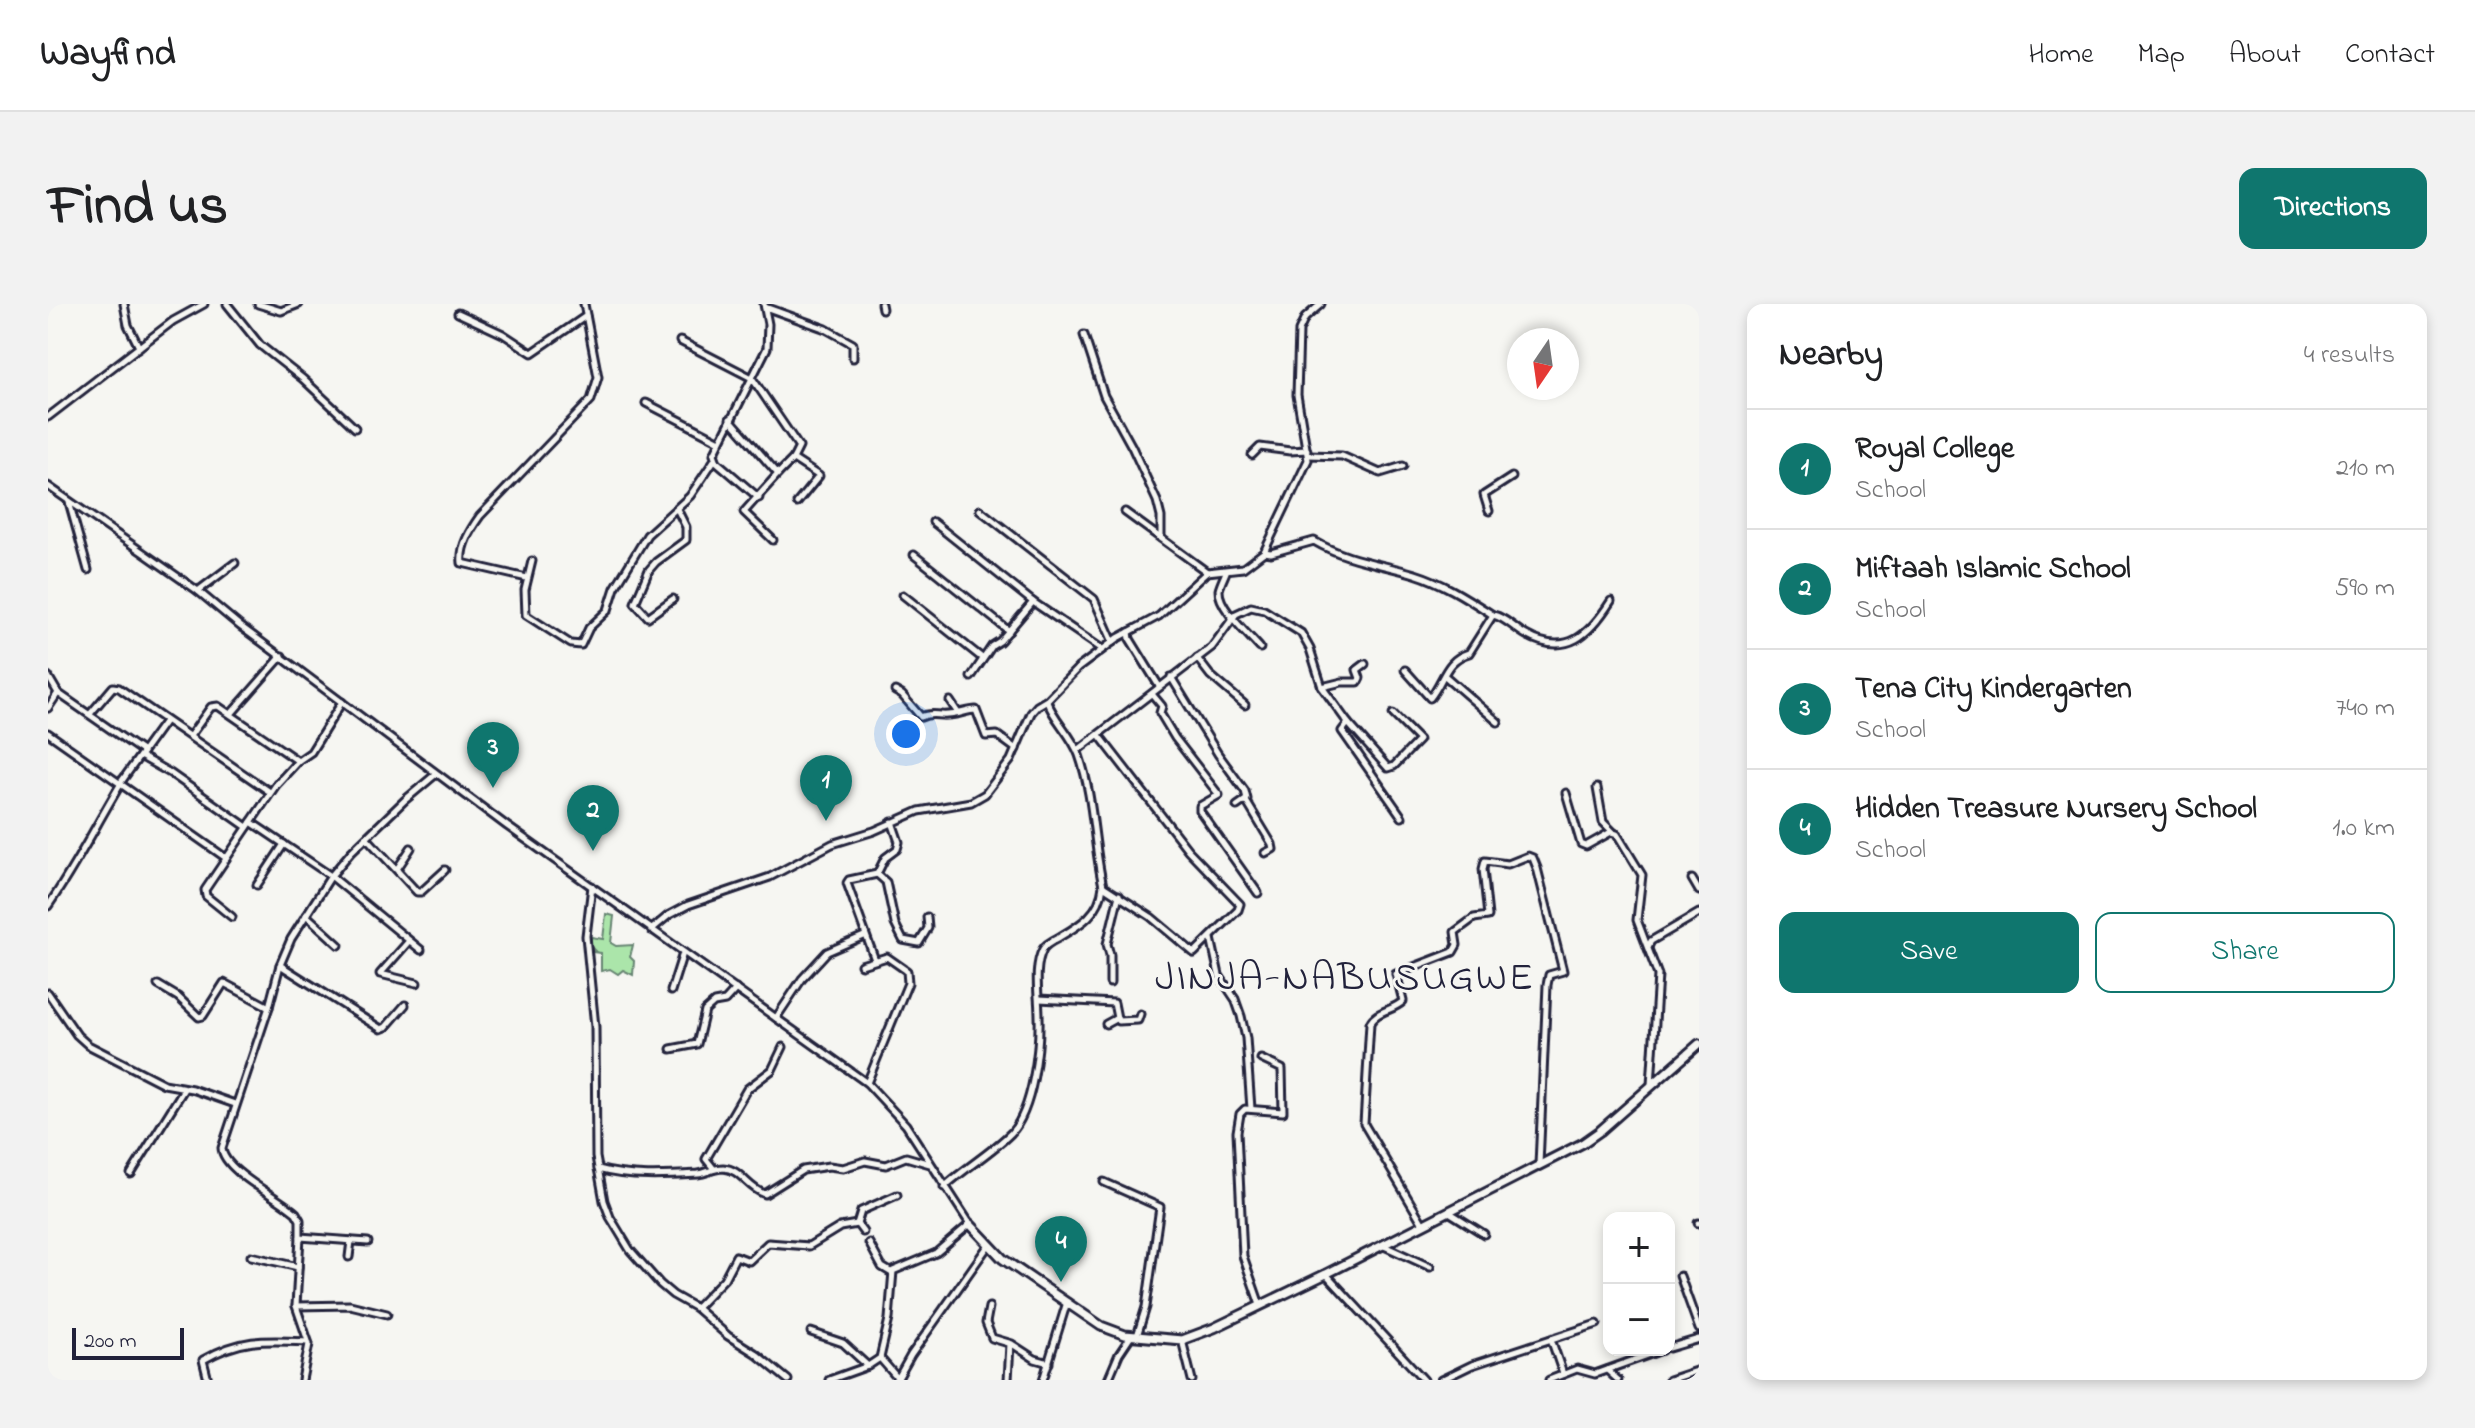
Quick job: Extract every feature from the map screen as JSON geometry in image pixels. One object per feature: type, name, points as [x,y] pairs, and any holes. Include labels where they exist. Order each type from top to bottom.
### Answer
[{"type":"street","points":[[124,304],[128,325],[139,347]]},
{"type":"street","points":[[48,417],[173,321],[204,304]]},
{"type":"street","points":[[227,304],[260,345],[303,379],[355,428]]},
{"type":"street","points":[[258,304],[281,311],[299,304]]},
{"type":"street","points":[[458,313],[503,334],[532,353],[590,304]]},
{"type":"street","points":[[1125,512],[1207,572],[1226,572],[1248,566],[1264,552],[1308,452],[1302,435],[1297,395],[1299,331],[1305,318],[1321,304]]},
{"type":"street","points":[[764,305],[826,329],[853,344],[853,358]]},
{"type":"street","points":[[532,561],[527,578],[526,615],[571,644],[581,645],[589,628],[608,610],[615,588],[647,535],[690,496],[715,459],[715,452],[730,419],[768,344],[764,305]]},
{"type":"street","points":[[527,578],[462,563],[461,557],[470,529],[480,516],[591,400],[598,377],[585,310]]},
{"type":"street","points":[[1084,335],[1104,396],[1157,501],[1161,538]]},
{"type":"street","points":[[680,341],[752,378],[799,447],[793,459],[759,498],[745,509],[744,514],[773,540]]},
{"type":"street","points":[[646,403],[720,441]]},
{"type":"street","points":[[730,419],[778,474]]},
{"type":"street","points":[[1252,455],[1260,447],[1342,456],[1380,473],[1403,466]]},
{"type":"street","points":[[715,459],[759,498]]},
{"type":"street","points":[[793,459],[819,476],[797,503]]},
{"type":"street","points":[[1489,511],[1484,495],[1512,477]]},
{"type":"street","points":[[48,486],[198,591],[436,774],[867,1083],[906,1125],[944,1187],[988,1246],[1101,1326],[1134,1337],[1182,1340],[1214,1328],[1424,1225],[1600,1131],[1699,1044]]},
{"type":"street","points":[[69,501],[88,570]]},
{"type":"street","points":[[673,599],[648,617],[635,603],[649,570],[686,540],[686,527],[677,509]]},
{"type":"street","points":[[980,510],[1094,599],[1113,642]]},
{"type":"street","points":[[933,522],[1033,602],[1102,649]]},
{"type":"street","points":[[1264,552],[1271,553],[1314,541],[1365,563],[1429,579],[1499,616],[1530,637],[1552,643],[1565,642],[1588,632],[1611,601]]},
{"type":"street","points":[[914,555],[1009,631]]},
{"type":"street","points":[[198,591],[235,563]]},
{"type":"street","points":[[651,930],[688,905],[758,882],[832,844],[874,831],[919,811],[971,802],[985,794],[1011,760],[1037,706],[1102,649],[1159,616],[1207,572]]},
{"type":"street","points":[[1226,572],[1219,590],[1221,601],[1260,648]]},
{"type":"street","points":[[903,595],[982,658]]},
{"type":"street","points":[[971,677],[982,658],[1033,602]]},
{"type":"street","points":[[1078,750],[1212,647],[1236,614],[1253,607],[1264,610],[1301,633],[1310,649],[1322,687],[1348,723],[1388,768],[1394,766],[1419,740],[1393,714]]},
{"type":"street","points":[[1405,670],[1430,698],[1452,661],[1471,650],[1493,615]]},
{"type":"street","points":[[1129,632],[1130,639],[1159,686]]},
{"type":"street","points":[[231,714],[282,656]]},
{"type":"street","points":[[1197,658],[1210,675],[1245,705]]},
{"type":"street","points":[[1322,687],[1358,682],[1357,670],[1365,664]]},
{"type":"street","points":[[48,676],[58,693],[170,773],[331,876],[421,950]]},
{"type":"street","points":[[1445,676],[1498,722]]},
{"type":"street","points":[[1171,677],[1218,754],[1245,791],[1246,801],[1272,844],[1273,849],[1265,853]]},
{"type":"street","points":[[90,714],[108,690],[116,687],[270,792]]},
{"type":"street","points":[[895,691],[921,717],[933,713],[954,715],[976,710],[986,736],[997,735],[1016,749]]},
{"type":"street","points":[[48,708],[58,693]]},
{"type":"street","points":[[1152,694],[1162,706],[1160,713],[1175,738],[1219,795],[1200,806],[1200,811],[1258,893]]},
{"type":"street","points":[[944,1187],[1003,1140],[1019,1123],[1029,1100],[1039,1046],[1039,973],[1043,949],[1089,919],[1098,905],[1103,886],[1088,787],[1078,750],[1047,700]]},
{"type":"street","points":[[950,701],[958,713]]},
{"type":"street","points":[[232,917],[205,892],[270,792],[298,761],[311,752],[342,702]]},
{"type":"street","points":[[190,736],[213,706],[231,714],[298,761]]},
{"type":"street","points":[[48,906],[121,784],[165,721]]},
{"type":"street","points":[[1348,723],[1342,731],[1402,817]]},
{"type":"street","points":[[48,733],[226,858]]},
{"type":"street","points":[[1099,735],[1188,850],[1240,904],[1238,910],[1194,953],[1189,952],[1151,917],[1103,886]]},
{"type":"street","points":[[302,1380],[308,1342],[296,1306],[300,1220],[296,1213],[254,1184],[222,1156],[222,1148],[291,939],[331,876],[405,800],[436,774]]},
{"type":"street","points":[[1597,788],[1603,822],[1621,840],[1642,875],[1637,920],[1658,979],[1651,1085]]},
{"type":"street","points":[[1566,793],[1582,846],[1613,833]]},
{"type":"street","points":[[1237,806],[1246,801]]},
{"type":"street","points":[[877,874],[885,858],[897,849],[899,842],[892,822]]},
{"type":"street","points":[[367,838],[420,893],[445,870]]},
{"type":"street","points":[[257,885],[284,844]]},
{"type":"street","points":[[397,869],[411,848]]},
{"type":"street","points":[[1424,1225],[1364,1124],[1370,1023],[1380,1013],[1403,1001],[1396,974],[1453,952],[1457,945],[1455,932],[1474,918],[1488,916],[1485,861],[1508,864],[1528,856],[1533,858],[1540,879],[1563,971],[1549,975],[1547,985],[1539,1166]]},
{"type":"street","points":[[877,874],[886,882],[895,924],[903,940],[919,943],[928,928],[927,917]]},
{"type":"street","points":[[875,960],[847,883],[854,878],[877,874]]},
{"type":"street","points":[[1692,879],[1699,891]]},
{"type":"street","points":[[592,886],[586,936],[595,1027],[598,1169],[610,1217],[630,1250],[667,1290],[696,1308],[788,1380]]},
{"type":"street","points":[[1110,983],[1107,944],[1119,895]]},
{"type":"street","points":[[1647,948],[1651,941],[1699,913]]},
{"type":"street","points":[[306,915],[339,945]]},
{"type":"street","points":[[776,1018],[802,979],[827,952],[864,936]]},
{"type":"street","points":[[1211,937],[1219,975],[1235,999],[1241,1016],[1246,1038],[1251,1109]]},
{"type":"street","points":[[409,941],[380,974],[417,983]]},
{"type":"street","points":[[671,991],[683,953]]},
{"type":"street","points":[[861,965],[891,958],[907,971],[908,983],[867,1083]]},
{"type":"street","points":[[280,965],[381,1029],[405,1005]]},
{"type":"street","points":[[158,985],[178,997],[199,1017],[203,1016],[224,983],[269,1007]]},
{"type":"street","points":[[671,1049],[697,1044],[705,1011],[714,1003],[725,1001],[736,989]]},
{"type":"street","points":[[48,993],[77,1035],[88,1045],[121,1060],[151,1079],[235,1104]]},
{"type":"street","points":[[1039,999],[1114,1003],[1118,1021],[1138,1020],[1140,1014]]},
{"type":"street","points":[[1106,1024],[1117,1018]]},
{"type":"street","points":[[715,1170],[706,1159],[707,1153],[747,1089],[772,1070],[783,1047]]},
{"type":"street","points":[[1260,1305],[1244,1261],[1241,1239],[1237,1132],[1240,1114],[1245,1109],[1283,1112],[1282,1069],[1261,1059]]},
{"type":"street","points":[[131,1174],[184,1089]]},
{"type":"street","points":[[598,1169],[623,1175],[662,1176],[700,1174],[722,1168],[735,1171],[749,1187],[765,1194],[803,1170],[829,1166],[843,1168],[865,1161],[886,1165],[906,1157],[931,1164]]},
{"type":"street","points":[[1104,1182],[1160,1207],[1147,1299],[1134,1337],[1119,1354],[1108,1380]]},
{"type":"street","points":[[857,1224],[861,1211],[897,1195]]},
{"type":"street","points":[[1449,1212],[1484,1234]]},
{"type":"street","points":[[696,1308],[724,1279],[736,1256],[749,1261],[768,1243],[809,1246],[840,1227],[857,1224]]},
{"type":"street","points":[[857,1224],[863,1232]]},
{"type":"street","points":[[892,1273],[905,1264],[936,1253],[970,1224]]},
{"type":"street","points":[[300,1237],[368,1242]]},
{"type":"street","points":[[349,1257],[351,1241]]},
{"type":"street","points":[[869,1243],[882,1267],[892,1273]]},
{"type":"street","points":[[1383,1245],[1430,1267]]},
{"type":"street","points":[[880,1358],[898,1380],[911,1355],[988,1246]]},
{"type":"street","points":[[251,1256],[298,1267]]},
{"type":"street","points":[[829,1380],[868,1366],[880,1358],[889,1319],[892,1273]]},
{"type":"street","points":[[1326,1274],[1424,1380]]},
{"type":"street","points":[[1680,1276],[1699,1329]]},
{"type":"street","points":[[1043,1380],[1067,1302]]},
{"type":"street","points":[[296,1306],[350,1305],[387,1314]]},
{"type":"street","points":[[989,1307],[986,1323],[989,1336],[1049,1363]]},
{"type":"street","points":[[1441,1380],[1472,1365],[1597,1324]]},
{"type":"street","points":[[811,1332],[843,1343],[868,1366]]},
{"type":"street","points":[[1551,1339],[1563,1374]]},
{"type":"street","points":[[1675,1346],[1699,1339]]},
{"type":"street","points":[[1182,1340],[1192,1380]]},
{"type":"street","points":[[208,1380],[203,1360],[232,1345],[260,1341],[308,1342]]},
{"type":"street","points":[[1008,1380],[1010,1344]]},
{"type":"street","points":[[1549,1380],[1577,1369],[1592,1375],[1646,1356]]},
{"type":"street","points":[[1607,1370],[1618,1380]]},
{"type":"street","points":[[1669,1380],[1699,1370]]},
{"type":"green space","points":[[606,914],[614,916],[611,943],[616,946],[633,945],[630,957],[634,961],[633,975],[623,970],[618,974],[610,969],[601,971],[601,953],[592,952],[595,951],[591,947],[591,937],[603,939]]},
{"type":"place","name":"Tena City Kindergarten","points":[[493,788]]},
{"type":"place","name":"Royal College","points":[[826,821]]},
{"type":"place","name":"Miftaah Islamic School","points":[[593,851]]},
{"type":"place","name":"Hidden Treasure Nursery School","points":[[1061,1282]]},
{"type":"district","name":"JINJA-NABUSUGWE","points":[[1345,979]]}]
